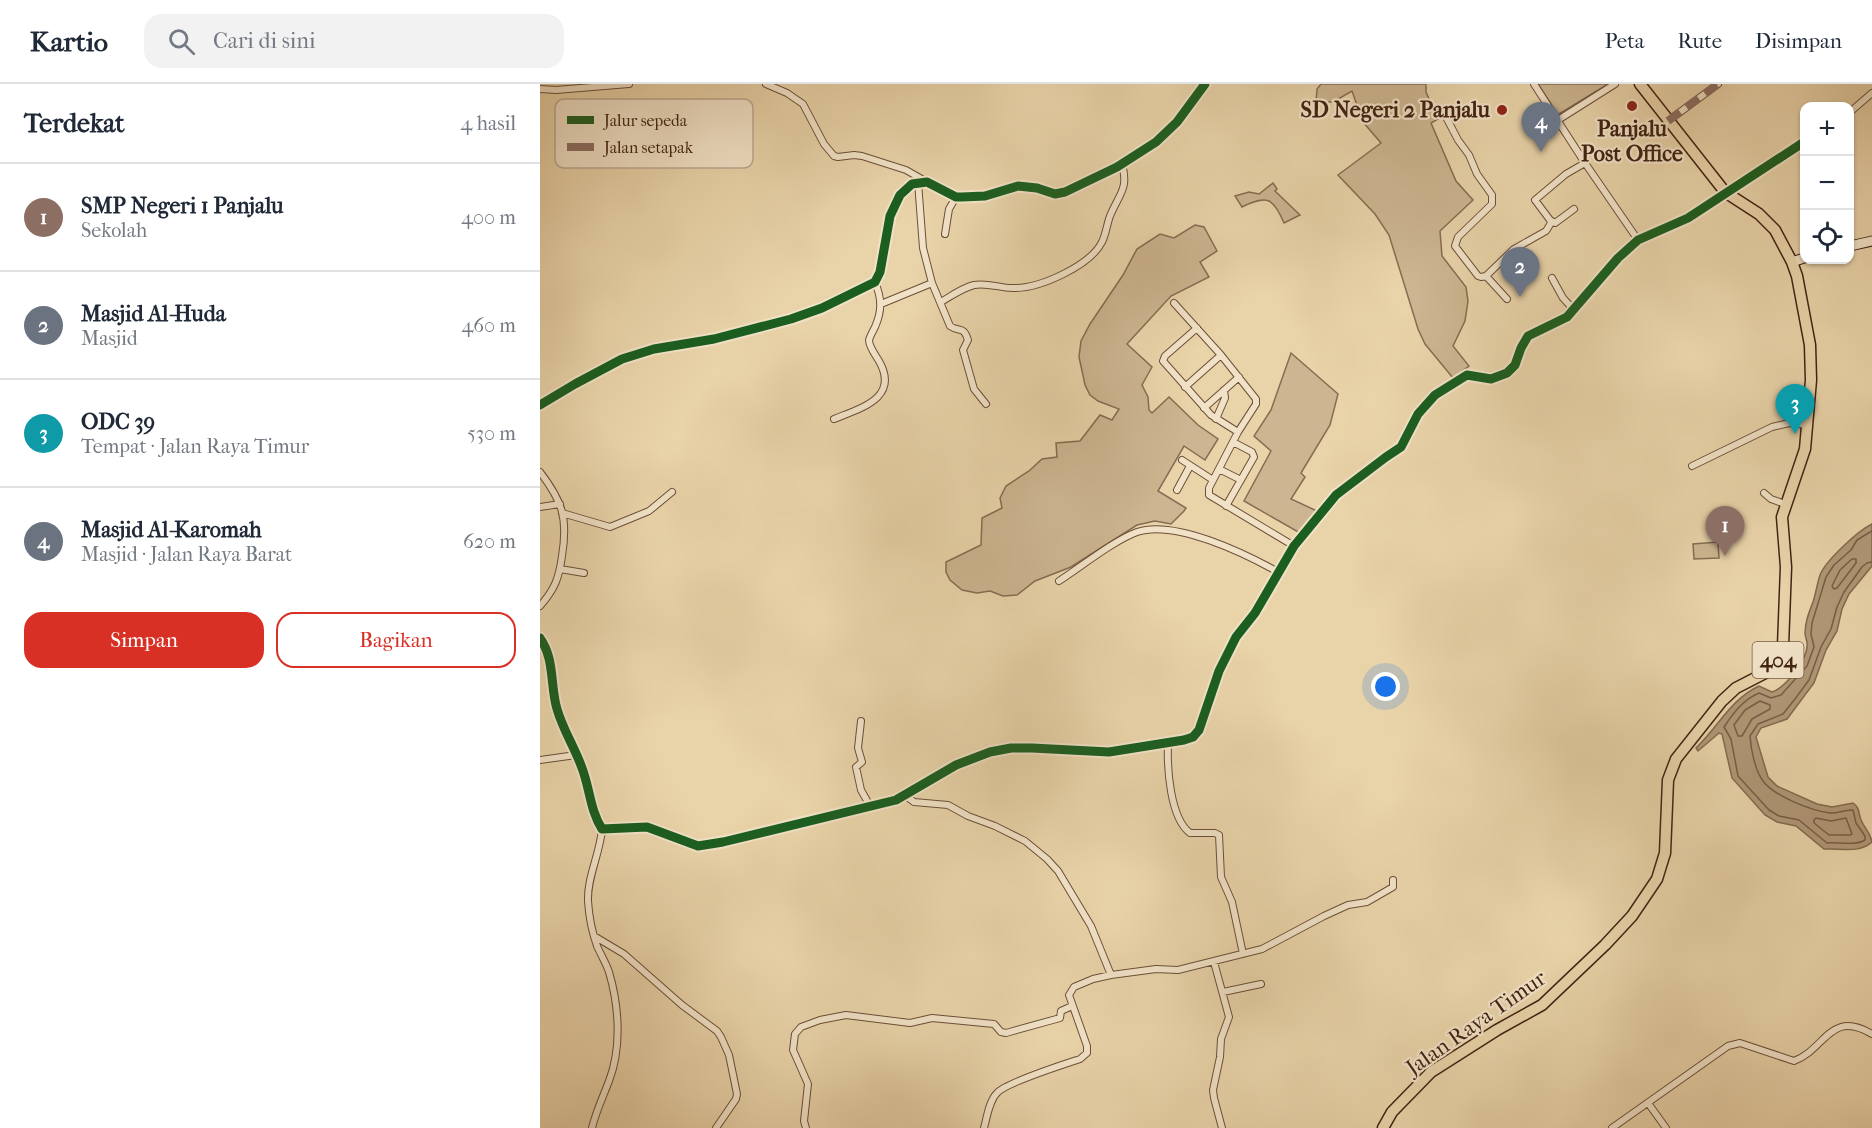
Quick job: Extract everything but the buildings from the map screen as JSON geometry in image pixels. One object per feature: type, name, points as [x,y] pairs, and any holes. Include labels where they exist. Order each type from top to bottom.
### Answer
[{"type":"main road","name":"Jalan Raya Timur","points":[[1383,1128],[1392,1112],[1431,1072],[1551,998],[1605,945],[1646,898],[1657,879],[1665,853],[1668,780],[1676,759],[1722,701],[1736,688],[1771,670],[1781,655],[1786,590],[1781,525],[1785,504],[1801,464],[1808,425],[1810,345],[1802,298],[1792,262],[1781,240],[1768,222],[1725,192],[1640,84]]},
{"type":"street","points":[[540,89],[556,90],[628,84]]},
{"type":"street","points":[[766,84],[787,93],[803,104],[824,144],[834,156],[862,156],[906,170],[922,182],[956,197],[985,196],[1018,186],[1036,188],[1055,194],[1065,192],[1119,166],[1170,130],[1186,112],[1205,84]]},
{"type":"street","points":[[1534,84],[1638,240]]},
{"type":"street","points":[[1558,120],[1614,84]]},
{"type":"street","points":[[1668,121],[1718,84]]},
{"type":"street","points":[[1854,109],[1872,93]]},
{"type":"street","points":[[1446,117],[1492,195],[1492,204],[1455,242],[1455,246],[1478,276],[1481,278],[1486,276],[1514,249],[1546,231],[1551,224],[1550,220]]},
{"type":"street","points":[[602,829],[647,827],[689,844],[710,845],[896,800],[956,765],[990,752],[1011,748],[1032,748],[1109,752],[1168,744],[1193,737],[1199,730],[1223,663],[1236,637],[1255,613],[1294,546],[1336,495],[1401,447],[1418,414],[1435,395],[1467,375],[1491,379],[1504,375],[1515,365],[1528,336],[1564,319],[1618,258],[1638,240],[1688,218],[1800,145]]},
{"type":"street","points":[[1574,209],[1556,223],[1550,220],[1535,202],[1536,198],[1566,174],[1585,163]]},
{"type":"street","points":[[941,302],[974,285],[1014,288],[1036,285],[1074,268],[1088,258],[1102,242],[1110,214],[1124,189],[1125,179],[1119,166]]},
{"type":"street","points":[[540,405],[622,359],[654,349],[714,339],[791,319],[822,308],[875,282],[878,278],[886,230],[895,204],[907,188],[922,182]]},
{"type":"street","points":[[922,182],[923,248],[933,283],[950,326],[962,329],[965,333],[968,340],[963,350],[973,387],[986,404]]},
{"type":"street","points":[[945,234],[949,209],[956,197]]},
{"type":"street","points":[[1854,245],[1872,242]]},
{"type":"street","points":[[1792,262],[1800,259]]},
{"type":"street","points":[[1486,276],[1507,299]]},
{"type":"street","points":[[1552,278],[1563,298],[1574,310]]},
{"type":"street","points":[[834,419],[872,402],[881,396],[885,386],[886,372],[869,340],[879,317],[881,304],[875,282]]},
{"type":"street","points":[[881,304],[933,283]]},
{"type":"street","points":[[1173,303],[1221,355],[1255,397],[1256,402],[1213,480],[1208,490],[1209,495],[1294,546]]},
{"type":"street","points":[[1197,328],[1163,359],[1164,363],[1204,408],[1216,419],[1238,432]]},
{"type":"street","points":[[1185,387],[1221,355]]},
{"type":"street","points":[[1204,408],[1239,377]]},
{"type":"street","points":[[1216,419],[1226,398],[1224,390]]},
{"type":"street","points":[[1692,466],[1772,427],[1789,423],[1808,425]]},
{"type":"street","points":[[1226,506],[1254,454],[1233,442]]},
{"type":"street","points":[[1182,460],[1213,480]]},
{"type":"street","points":[[1177,490],[1190,466]]},
{"type":"street","points":[[1219,469],[1241,480]]},
{"type":"street","points":[[540,472],[560,504],[566,525],[560,569],[552,591],[540,606]]},
{"type":"street","points":[[562,513],[610,527],[652,509],[672,492]]},
{"type":"street","points":[[1764,493],[1771,499],[1785,504]]},
{"type":"street","points":[[540,507],[560,504]]},
{"type":"street","points":[[1059,581],[1129,536],[1157,528],[1184,533],[1242,553],[1280,573]]},
{"type":"street","points":[[560,569],[584,573]]},
{"type":"street","points":[[540,638],[549,655],[556,709],[586,778],[592,808],[602,829],[599,853],[588,897],[590,922],[608,970],[618,1018],[615,1057],[610,1079],[598,1104],[592,1128]]},
{"type":"street","points":[[861,721],[858,748],[862,762],[856,768],[861,790],[870,806]]},
{"type":"street","points":[[1168,744],[1169,782],[1184,828],[1190,833],[1219,835],[1221,877],[1232,902],[1243,954]]},
{"type":"street","points":[[540,760],[576,755]]},
{"type":"street","points":[[906,796],[914,802],[948,805],[968,816],[995,825],[1025,842],[1047,859],[1058,871],[1091,926],[1111,975]]},
{"type":"street","points":[[984,1128],[997,1092],[1080,1059],[1087,1053],[1087,1046],[1069,993],[1074,987],[1111,975],[1156,969],[1178,970],[1262,949],[1342,908],[1367,902],[1382,895],[1393,887],[1393,880]]},
{"type":"street","points":[[594,936],[624,954],[661,988],[710,1025],[721,1037],[729,1055],[737,1094],[716,1128]]},
{"type":"street","points":[[1214,962],[1229,1017],[1221,1039],[1220,1057],[1213,1090],[1222,1128]]},
{"type":"street","points":[[1223,992],[1261,984]]},
{"type":"street","points":[[806,1128],[804,1123],[807,1084],[793,1050],[795,1034],[801,1027],[820,1020],[851,1015],[910,1023],[932,1018],[994,1024],[1001,1032],[1006,1033],[1060,1018],[1061,1011],[1072,1006]]},
{"type":"street","points":[[1612,1128],[1714,1055],[1734,1044],[1740,1043],[1759,1048],[1794,1060],[1805,1054],[1834,1029],[1850,1025],[1860,1027],[1872,1034]]},
{"type":"street","points":[[1648,1103],[1666,1128]]},
{"type":"shaded area","points":[[1321,84],[1426,84],[1426,92],[1438,119],[1431,123],[1456,181],[1473,200],[1440,231],[1442,256],[1466,287],[1468,301],[1465,321],[1453,346],[1469,366],[1453,378],[1425,344],[1418,329],[1389,235],[1375,214],[1338,175],[1381,143],[1363,122],[1352,91],[1333,102],[1316,102],[1317,89]]},
{"type":"shaded area","points":[[1538,84],[1608,84],[1559,114]]},
{"type":"shaded area","points":[[1273,183],[1277,189],[1275,191],[1300,215],[1284,223],[1272,203],[1263,200],[1242,207],[1235,196],[1249,192],[1259,194]]},
{"type":"shaded area","points":[[1195,225],[1204,227],[1217,251],[1200,262],[1209,277],[1171,296],[1127,344],[1152,367],[1142,385],[1148,397],[1149,410],[1152,413],[1169,397],[1198,425],[1218,439],[1205,460],[1184,446],[1158,491],[1186,508],[1171,524],[1155,521],[1137,525],[1071,567],[1035,581],[1017,595],[1003,596],[990,591],[977,593],[962,590],[950,580],[946,572],[946,562],[981,545],[982,518],[1002,508],[1000,498],[1006,486],[1029,471],[1042,459],[1057,457],[1056,443],[1080,441],[1100,415],[1112,420],[1119,409],[1098,401],[1090,395],[1085,385],[1079,357],[1081,341],[1090,324],[1123,275],[1137,249],[1160,234],[1174,238]]},
{"type":"shaded area","points":[[1291,353],[1338,394],[1330,425],[1301,473],[1305,477],[1291,499],[1317,511],[1300,533],[1244,501],[1271,451],[1254,436],[1271,410]]},
{"type":"shaded area","points":[[1718,542],[1719,558],[1694,559],[1693,544]]},
{"type":"water","points":[[1872,524],[1872,566],[1849,594],[1842,609],[1837,631],[1826,650],[1814,683],[1787,719],[1761,728],[1756,737],[1768,777],[1777,786],[1817,804],[1832,807],[1853,803],[1859,810],[1861,820],[1872,842],[1855,849],[1824,849],[1796,826],[1777,822],[1765,815],[1732,778],[1722,734],[1719,733],[1698,751],[1696,748],[1740,698],[1759,686],[1772,692],[1783,685],[1794,673],[1806,652],[1806,625],[1823,569],[1843,546]]},
{"type":"marked path","points":[[1668,121],[1718,84]]},
{"type":"cycle path","points":[[540,405],[622,359],[654,349],[714,339],[791,319],[822,308],[875,282],[880,272],[890,216],[900,195],[912,184],[927,182],[956,197],[985,196],[1018,186],[1037,188],[1055,194],[1065,192],[1117,167],[1156,142],[1177,122],[1205,84]]},
{"type":"cycle path","points":[[540,638],[548,655],[560,717],[582,768],[595,814],[602,829],[647,827],[698,846],[896,800],[956,765],[990,752],[1011,748],[1109,752],[1193,737],[1199,730],[1219,671],[1236,637],[1255,613],[1294,546],[1336,495],[1401,447],[1418,414],[1435,395],[1467,375],[1491,379],[1507,373],[1515,365],[1528,336],[1567,317],[1618,258],[1638,240],[1688,218],[1800,145]]},
{"type":"place","name":"Panjalu Post Office","points":[[1632,106]]},
{"type":"place","name":"SD Negeri 2 Panjalu","points":[[1502,110]]},
{"type":"place","name":"Masjid Al-Karomah","points":[[1541,152]]},
{"type":"place","name":"Masjid Al-Huda","points":[[1520,297]]},
{"type":"place","name":"ODC 39","points":[[1795,434]]},
{"type":"place","name":"SMP Negeri 1 Panjalu","points":[[1725,556]]}]
